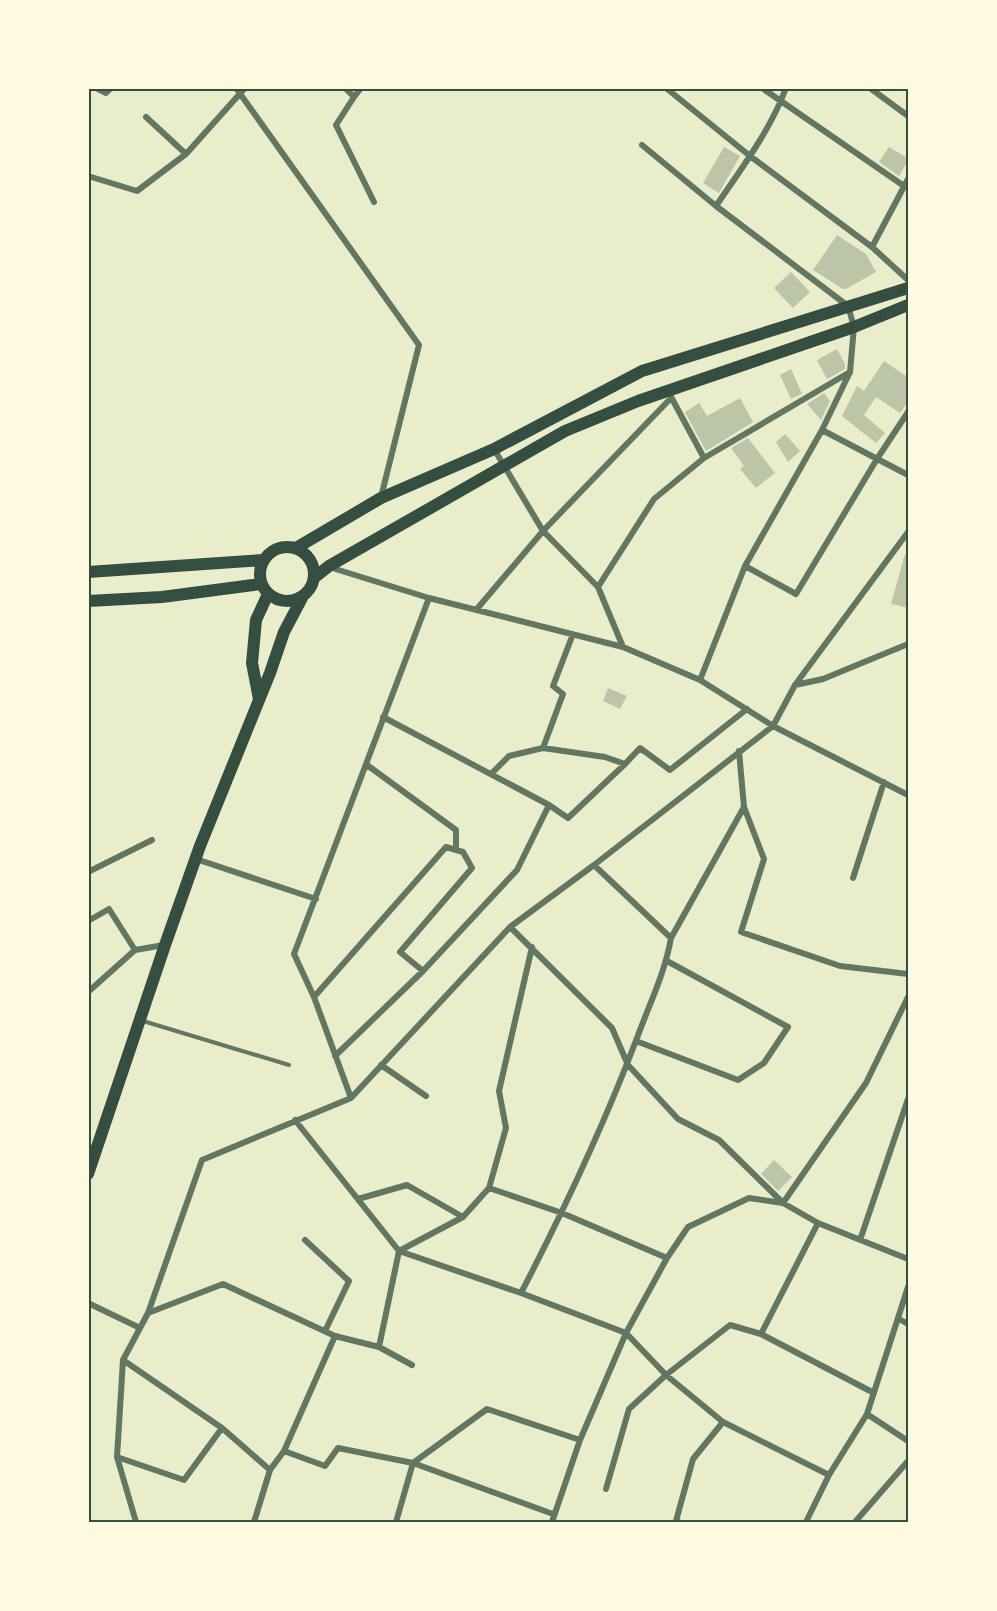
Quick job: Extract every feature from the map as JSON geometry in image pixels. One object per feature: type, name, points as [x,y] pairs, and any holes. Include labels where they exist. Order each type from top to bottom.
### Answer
[{"type":"main road","points":[[296,548],[381,498],[494,449],[642,371],[909,288]]},
{"type":"main road","points":[[315,577],[329,566],[565,431],[909,305]]},
{"type":"main road","points":[[88,1174],[94,1139],[139,1020],[195,858],[270,674],[284,632],[302,598],[311,589],[315,577],[314,565],[307,554],[296,548],[284,546],[272,551],[263,560],[260,572],[264,589],[256,620],[252,663],[252,674],[259,699]]},
{"type":"main road","points":[[88,572],[263,560]]},
{"type":"main road","points":[[88,601],[264,589],[278,601],[291,602],[302,598]]},
{"type":"street","points":[[96,88],[106,93],[111,88]]},
{"type":"street","points":[[345,88],[354,97]]},
{"type":"street","points":[[361,88],[336,125],[374,202]]},
{"type":"street","points":[[666,88],[750,156],[872,247],[909,280]]},
{"type":"street","points":[[762,88],[904,186]]},
{"type":"street","points":[[716,206],[750,156],[781,102],[786,88]]},
{"type":"street","points":[[870,88],[909,116]]},
{"type":"street","points":[[88,176],[137,191],[186,154],[241,90],[419,345],[381,498]]},
{"type":"street","points":[[146,117],[186,154]]},
{"type":"street","points":[[642,145],[716,206],[848,306],[854,327],[850,372],[822,430],[745,567],[700,680]]},
{"type":"street","points":[[872,247],[909,179]]},
{"type":"street","points":[[597,587],[654,499],[704,458],[850,372]]},
{"type":"street","points":[[476,610],[543,531],[669,394],[704,458]]},
{"type":"street","points":[[745,567],[796,594],[877,459],[909,412]]},
{"type":"street","points":[[822,430],[909,475]]},
{"type":"street","points":[[494,449],[543,531],[597,587],[622,647]]},
{"type":"street","points":[[136,1522],[117,1457],[123,1360],[148,1313],[202,1160],[351,1098],[510,927],[773,726],[795,685],[909,532]]},
{"type":"street","points":[[329,566],[429,598],[622,647],[700,680],[773,726],[909,795]]},
{"type":"street","points":[[351,1098],[314,997],[294,954],[429,598]]},
{"type":"street","points":[[543,748],[563,694],[553,686],[573,634]]},
{"type":"street","points":[[795,685],[823,679],[909,644]]},
{"type":"street","points":[[383,717],[549,805],[568,818],[640,748],[670,770],[747,709]]},
{"type":"street","points":[[491,774],[509,756],[543,748],[605,757],[625,764]]},
{"type":"street","points":[[739,751],[744,807],[764,859],[741,932],[840,966],[909,974]]},
{"type":"street","points":[[367,765],[456,830],[456,850]]},
{"type":"street","points":[[853,878],[884,782]]},
{"type":"street","points":[[335,1056],[423,971],[517,870],[549,805]]},
{"type":"street","points":[[521,1293],[562,1213],[628,1065],[667,961],[671,938],[744,807]]},
{"type":"street","points":[[88,872],[152,840]]},
{"type":"street","points":[[314,997],[446,847],[463,852],[472,868],[400,952],[423,971]]},
{"type":"street","points":[[195,858],[316,898]]},
{"type":"street","points":[[594,865],[671,938]]},
{"type":"street","points":[[88,921],[109,909],[135,950]]},
{"type":"street","points":[[510,927],[612,1028],[628,1065],[678,1119],[720,1140],[783,1203],[818,1223],[909,1259]]},
{"type":"street","points":[[88,992],[135,950],[165,945]]},
{"type":"street","points":[[399,1251],[463,1217],[489,1188],[506,1128],[499,1090],[532,947]]},
{"type":"street","points":[[636,1041],[738,1080],[764,1063],[788,1027],[667,961]]},
{"type":"street","points":[[783,1203],[866,1083],[909,998]]},
{"type":"street","points":[[381,1065],[426,1096]]},
{"type":"street","points":[[860,1240],[909,1099]]},
{"type":"street","points":[[295,1120],[399,1251],[521,1293],[626,1333],[666,1375],[723,1422],[829,1475]]},
{"type":"street","points":[[358,1199],[406,1185],[463,1217]]},
{"type":"street","points":[[489,1188],[562,1213],[667,1258]]},
{"type":"street","points":[[552,1522],[580,1440],[626,1333],[667,1258],[688,1227],[749,1198],[783,1203]]},
{"type":"street","points":[[761,1334],[818,1223]]},
{"type":"street","points":[[305,1240],[349,1281],[325,1330]]},
{"type":"street","points":[[379,1347],[399,1251]]},
{"type":"street","points":[[148,1313],[223,1284],[335,1335],[379,1347],[412,1365]]},
{"type":"street","points":[[806,1522],[829,1475],[867,1414],[909,1287]]},
{"type":"street","points":[[88,1303],[140,1328]]},
{"type":"street","points":[[899,1319],[909,1324]]},
{"type":"street","points":[[606,1489],[629,1409],[666,1375],[730,1325],[761,1334],[874,1393]]},
{"type":"street","points":[[254,1522],[270,1470],[284,1451],[335,1335]]},
{"type":"street","points":[[123,1360],[222,1428],[270,1470]]},
{"type":"street","points":[[396,1522],[413,1463],[487,1409],[580,1440]]},
{"type":"street","points":[[867,1414],[909,1441]]},
{"type":"street","points":[[679,1522],[676,1521],[693,1459],[723,1422]]},
{"type":"street","points":[[117,1457],[184,1480],[222,1428]]},
{"type":"street","points":[[284,1451],[325,1466],[338,1448],[413,1463],[554,1514]]},
{"type":"street","points":[[855,1522],[909,1461]]},
{"type":"lane","points":[[139,1020],[289,1065]]},
{"type":"building","points":[[724,147],[740,156],[719,193],[703,183]]},
{"type":"building","points":[[889,147],[909,159],[899,176],[879,162]]},
{"type":"building","points":[[837,235],[866,254],[876,272],[846,289],[813,270]]},
{"type":"building","points":[[791,272],[810,292],[793,308],[774,288]]},
{"type":"building","points":[[837,349],[845,364],[845,369],[827,379],[817,360]]},
{"type":"building","points":[[884,361],[909,378],[909,400],[900,413],[876,397],[864,415],[885,433],[876,443],[842,416],[857,386],[864,391]]},
{"type":"building","points":[[791,369],[802,394],[791,399],[780,375]]},
{"type":"building","points":[[824,393],[830,401],[821,420],[807,404]]},
{"type":"building","points":[[740,398],[753,422],[706,451],[685,412],[699,403],[707,416]]},
{"type":"building","points":[[785,434],[800,451],[788,462],[776,442]]},
{"type":"building","points":[[748,438],[775,473],[756,488],[740,469],[744,466],[731,448]]},
{"type":"building","points":[[905,554],[909,555],[909,608],[891,604]]},
{"type":"building","points":[[608,688],[627,696],[620,709],[603,701]]},
{"type":"building","points":[[774,1160],[792,1177],[778,1191],[761,1174]]}]
